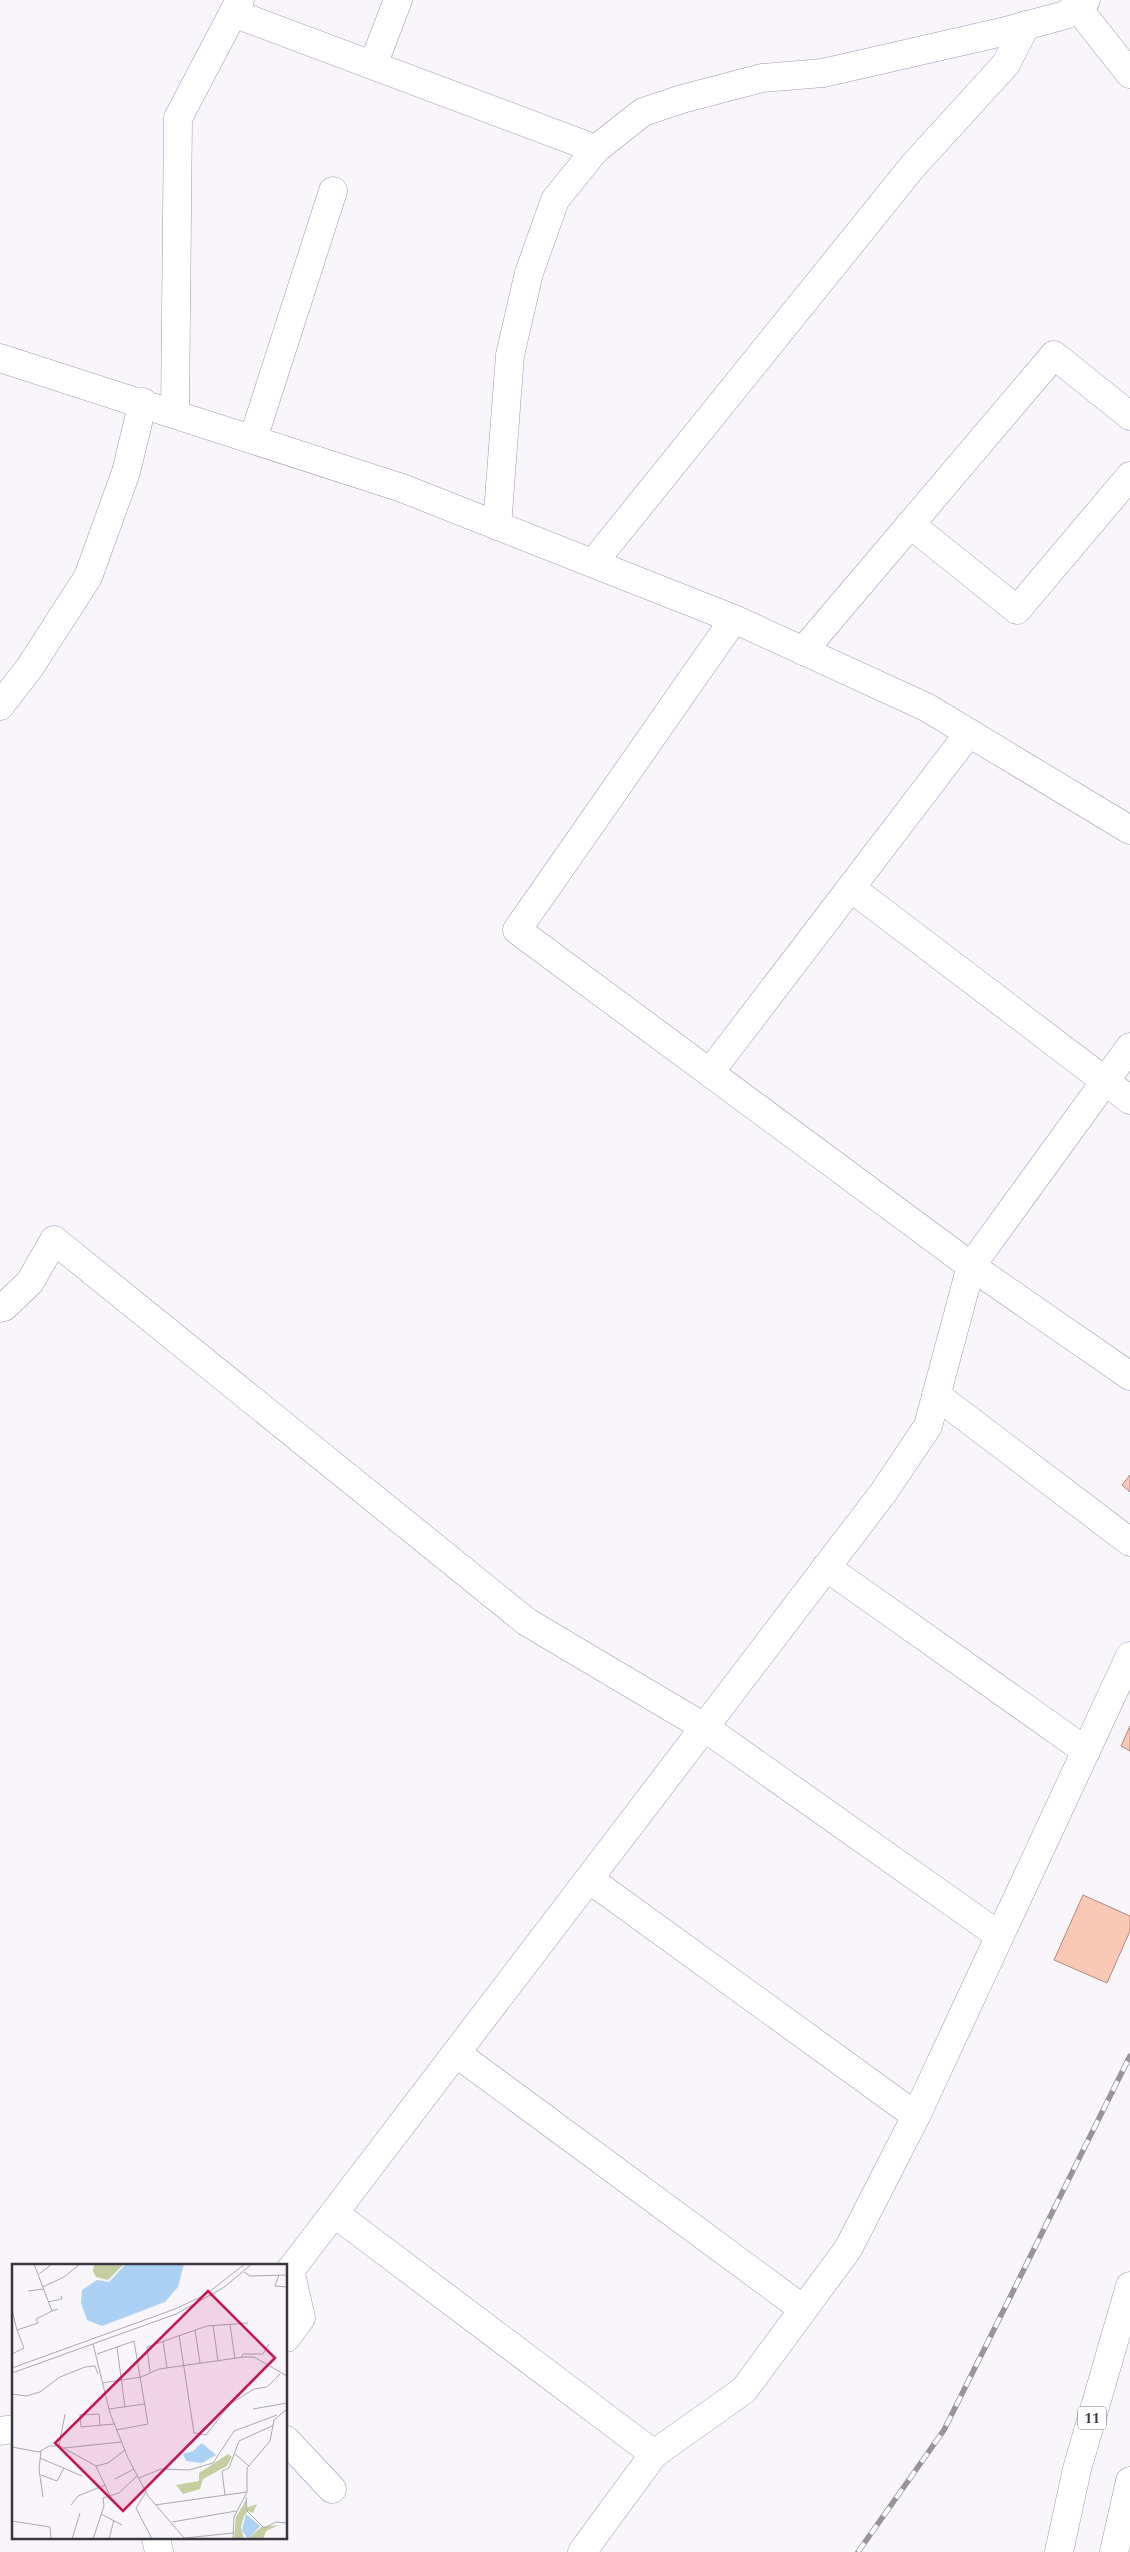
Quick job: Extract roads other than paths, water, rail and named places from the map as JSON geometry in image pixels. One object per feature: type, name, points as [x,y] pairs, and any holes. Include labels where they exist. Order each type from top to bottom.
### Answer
[{"type":"main road","points":[[373,65],[398,0]]},
{"type":"main road","points":[[497,526],[510,355],[529,273],[555,200],[596,149],[643,112],[682,99],[762,78],[823,73],[1026,25],[1065,15],[1081,3],[1130,74]]},
{"type":"main road","points":[[175,413],[178,118],[237,6],[373,65],[596,149]]},
{"type":"main road","points":[[593,563],[913,166],[1006,64],[1026,25]]},
{"type":"main road","points":[[253,439],[333,191]]},
{"type":"main road","points":[[803,651],[1054,355],[1130,416]]},
{"type":"main road","points":[[0,358],[143,402],[402,488],[734,619],[926,707],[1130,830]]},
{"type":"main road","points":[[0,706],[30,668],[88,577],[126,472],[143,402]]},
{"type":"main road","points":[[910,524],[1016,610],[1130,476]]},
{"type":"main road","points":[[734,619],[518,930],[971,1266],[1130,1376]]},
{"type":"main road","points":[[710,1072],[969,733]]},
{"type":"main road","points":[[851,888],[1130,1100]]},
{"type":"main road","points":[[288,2335],[301,2318],[288,2273],[882,1493],[928,1426],[971,1266],[1130,1047]]},
{"type":"main road","points":[[0,1308],[4,1307],[30,1282],[54,1240],[527,1622],[704,1727],[1000,1936]]},
{"type":"main road","points":[[936,1395],[1130,1542]]},
{"type":"main road","points":[[826,1566],[1086,1751]]},
{"type":"main road","points":[[582,2552],[654,2454],[744,2390],[848,2249],[916,2116],[1130,1656]]},
{"type":"main road","points":[[589,1879],[916,2116]]},
{"type":"main road","points":[[456,2053],[803,2309]]},
{"type":"main road","points":[[334,2213],[654,2454]]},
{"type":"main road","name":"11","points":[[1059,2552],[1077,2469],[1130,2286]]},
{"type":"main road","points":[[288,2442],[332,2489]]},
{"type":"main road","points":[[1114,2552],[1130,2481]]},
{"type":"railway","points":[[858,2552],[944,2430],[1130,2056]]}]
